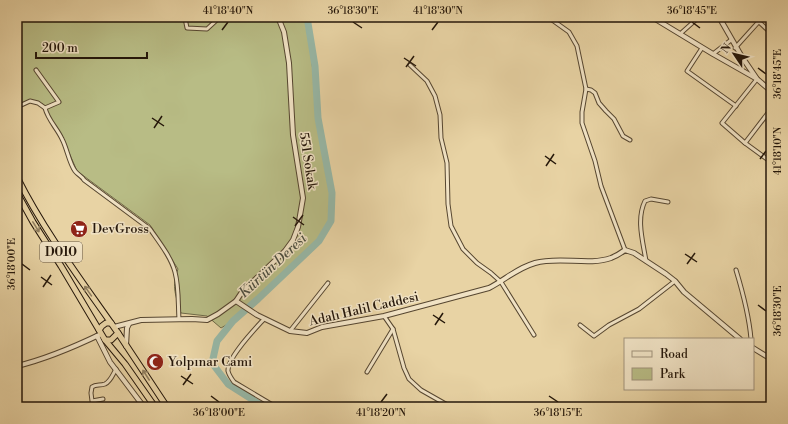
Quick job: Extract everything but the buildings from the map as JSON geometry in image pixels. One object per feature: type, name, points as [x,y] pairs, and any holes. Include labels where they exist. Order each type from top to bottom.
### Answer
[{"type":"highway","name":"D010","points":[[17,177],[27,198],[68,261],[167,407]]},
{"type":"highway","name":"D010","points":[[17,193],[33,222],[61,266],[99,334],[125,364],[155,407]]},
{"type":"highway","points":[[99,334],[102,326],[106,323],[112,325]]},
{"type":"highway","points":[[105,340],[114,338],[118,333]]},
{"type":"street","points":[[185,18],[187,28],[207,29],[220,17]]},
{"type":"street","name":"551 Sokak","points":[[112,325],[129,324],[140,320],[207,320],[236,301],[242,292],[285,251],[293,240],[298,227],[304,198],[293,135],[289,63],[284,32],[278,17]]},
{"type":"street","points":[[548,17],[569,32],[580,57],[586,90],[582,112],[582,123],[594,156],[605,198],[625,250],[634,253],[666,274],[675,281],[684,292],[739,338]]},
{"type":"street","points":[[652,17],[702,48],[757,79],[771,91]]},
{"type":"street","points":[[680,34],[699,17]]},
{"type":"street","points":[[719,17],[731,40],[757,79]]},
{"type":"street","points":[[756,17],[759,22],[771,33]]},
{"type":"street","points":[[736,48],[764,17]]},
{"type":"street","points":[[713,54],[731,40]]},
{"type":"street","points":[[702,48],[687,71],[736,106]]},
{"type":"street","points":[[410,65],[427,81],[435,96],[440,115],[441,138],[447,164],[448,204],[451,226],[463,249],[477,263],[492,273],[501,282],[534,335]]},
{"type":"street","points":[[36,70],[58,102],[45,108]]},
{"type":"street","points":[[757,79],[722,123],[745,143],[770,160]]},
{"type":"street","points":[[586,90],[591,90],[595,93],[599,103],[614,118],[623,136],[630,140]]},
{"type":"street","points":[[17,107],[30,101],[38,103],[45,108],[52,125],[61,137],[76,172],[84,180],[147,225],[158,240],[175,272],[179,319]]},
{"type":"street","points":[[745,143],[771,109]]},
{"type":"street","points":[[646,261],[640,216],[643,205],[645,201],[651,199],[668,202]]},
{"type":"street","name":"Adalı Halil Caddesi","points":[[236,301],[257,315],[290,332],[307,334],[322,327],[384,316],[489,288],[501,282],[510,274],[534,263],[557,260],[601,260],[613,258],[625,250]]},
{"type":"street","points":[[736,270],[745,297],[749,316],[751,338]]},
{"type":"street","points":[[580,325],[594,336],[609,325],[639,310],[675,281]]},
{"type":"street","points":[[290,332],[328,283]]},
{"type":"street","points":[[384,316],[393,329],[404,368],[409,379],[421,390],[451,407]]},
{"type":"street","points":[[264,319],[230,360],[228,370],[230,377],[234,382],[276,407]]},
{"type":"street","points":[[126,346],[129,324]]},
{"type":"street","points":[[367,372],[393,329]]},
{"type":"street","points":[[17,366],[31,362],[99,334],[110,362],[144,407]]},
{"type":"street","points":[[754,349],[771,359]]},
{"type":"street","points":[[103,399],[92,401],[92,387],[96,384],[105,384],[110,380],[116,369]]},
{"type":"green space","points":[[17,17],[307,17],[318,118],[332,193],[331,221],[319,241],[233,321],[221,328],[207,316],[181,313],[175,286],[178,269],[150,225],[77,171],[64,141],[52,123],[43,104],[30,100],[17,106]]},
{"type":"waterway","name":"Kürtün Deresi","points":[[264,407],[228,384],[212,363],[217,341],[233,321],[319,241],[331,221],[332,193],[318,118],[315,66],[307,17]]},
{"type":"place","name":"DevGross","points":[[79,229]]},
{"type":"place","name":"Yolpınar Cami","points":[[155,362]]}]
